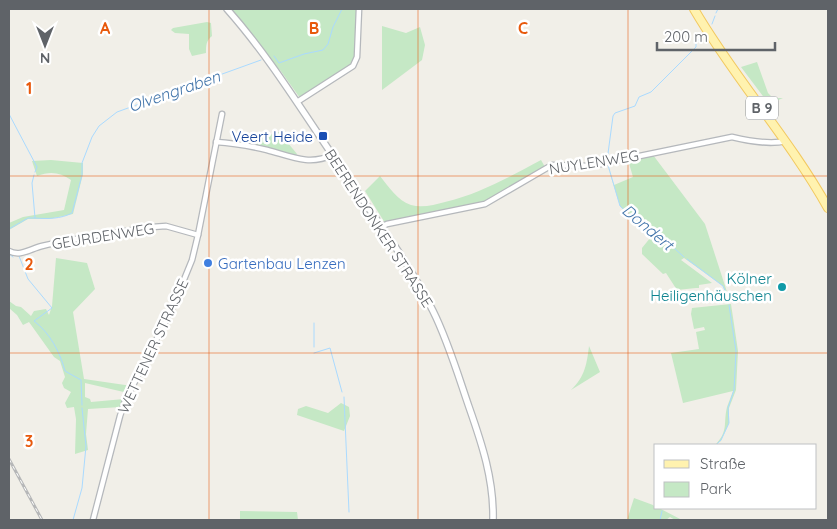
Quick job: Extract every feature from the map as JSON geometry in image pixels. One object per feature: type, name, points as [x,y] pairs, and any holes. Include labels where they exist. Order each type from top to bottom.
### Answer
[{"type":"main road","name":"B 9","points":[[694,9],[724,56],[812,178],[828,208]]},
{"type":"street","points":[[227,9],[267,59],[297,102],[346,71],[356,61],[359,9]]},
{"type":"street","name":"BEERENDONKER STRASSE","points":[[297,102],[424,293],[443,333],[487,462],[493,520]]},
{"type":"street","name":"WETTENER STRASSE","points":[[93,520],[120,416],[172,309],[188,269],[198,235],[222,114]]},
{"type":"street","name":"NUYLENWEG","points":[[381,227],[394,222],[485,204],[552,166],[592,166],[732,137],[749,141],[779,143],[786,141]]},
{"type":"street","points":[[216,142],[241,144],[304,160],[316,161],[332,155]]},
{"type":"street","name":"GEURDENWEG","points":[[9,251],[18,254],[61,241],[152,227],[166,226],[198,235]]},
{"type":"green space","points":[[225,9],[357,9],[356,56],[352,65],[300,98],[280,70],[266,60]]},
{"type":"green space","points":[[207,22],[211,23],[212,36],[207,43],[206,53],[192,56],[189,49],[189,34],[175,33],[171,30],[173,28]]},
{"type":"green space","points":[[382,26],[406,33],[420,27],[425,45],[422,60],[382,90]]},
{"type":"green space","points":[[757,62],[768,93],[773,98],[783,98],[769,104],[741,67]]},
{"type":"green space","points":[[279,132],[297,154],[295,157],[249,144],[254,140]]},
{"type":"green space","points":[[653,155],[705,224],[729,301],[723,286],[684,258],[681,260],[712,283],[699,285],[699,288],[677,290],[666,273],[663,274],[642,254],[642,248],[655,232],[628,215],[620,206],[607,164],[614,185],[633,177],[628,160]]},
{"type":"green space","points":[[51,160],[83,163],[83,174],[73,214],[49,219],[28,219],[9,230],[9,223],[23,217],[64,210],[71,180],[55,173],[37,176],[32,161]]},
{"type":"green space","points":[[541,160],[545,167],[484,203],[385,223],[365,191],[380,176],[394,193],[406,203],[419,206],[432,205],[483,189]]},
{"type":"green space","points":[[56,258],[87,263],[95,289],[73,312],[84,379],[132,386],[128,393],[85,383],[85,397],[90,399],[91,402],[124,399],[121,407],[88,409],[86,434],[88,450],[75,454],[76,419],[74,407],[67,408],[65,403],[71,392],[64,388],[62,383],[65,377],[60,361],[54,357],[29,322],[23,325],[17,315],[9,308],[9,301],[21,307],[31,316],[34,311],[46,309],[49,315],[52,306]]},
{"type":"green space","points":[[731,304],[738,351],[736,390],[729,408],[729,423],[721,441],[716,444],[724,431],[727,407],[733,391],[683,403],[671,353],[699,349],[696,332],[705,330],[704,327],[694,329],[691,314],[692,308]]},
{"type":"green space","points":[[589,346],[600,372],[571,390],[582,375]]},
{"type":"green space","points":[[341,403],[349,407],[350,416],[344,431],[297,415],[298,409],[306,406],[328,413]]},
{"type":"green space","points":[[634,498],[653,505],[654,509],[661,509],[682,520],[675,520],[670,517],[666,520],[627,520]]},
{"type":"green space","points":[[240,511],[297,512],[298,520],[240,520]]},
{"type":"waterway","name":"Olvengraben","points":[[274,56],[279,63],[304,54],[323,50],[328,44],[333,27],[342,9]]},
{"type":"waterway","name":"Dondert","points":[[716,13],[718,9]]},
{"type":"waterway","name":"Dondert","points":[[712,24],[715,16]]},
{"type":"waterway","name":"Dondert","points":[[607,161],[615,113],[635,106],[639,97],[651,92],[696,47],[696,43],[703,34]]},
{"type":"waterway","name":"Olvengraben","points":[[35,218],[54,218],[72,213],[82,175],[82,163],[92,137],[99,126],[117,112],[261,60]]},
{"type":"waterway","points":[[9,114],[37,167],[35,172]]},
{"type":"waterway","name":"Dondert","points":[[608,165],[620,206],[655,231],[684,257]]},
{"type":"waterway","points":[[9,229],[28,218],[35,218],[32,183],[34,175]]},
{"type":"waterway","points":[[9,254],[13,257]]},
{"type":"waterway","points":[[19,256],[28,279],[52,308],[34,321],[54,343],[65,371],[81,380],[82,405]]},
{"type":"waterway","name":"Dondert","points":[[687,259],[723,286],[729,300]]},
{"type":"waterway","name":"Dondert","points":[[717,444],[729,423],[728,408],[734,390],[736,351],[729,305]]},
{"type":"waterway","points":[[314,323],[314,347]]},
{"type":"waterway","points":[[314,353],[330,348],[342,392]]},
{"type":"waterway","points":[[344,397],[349,512]]},
{"type":"waterway","points":[[73,520],[82,488],[86,446],[82,408]]},
{"type":"waterway","name":"Dondert","points":[[660,520],[662,511]]},
{"type":"railway","points":[[9,459],[42,520]]},
{"type":"place","name":"Veert Heide","points":[[323,136]]},
{"type":"place","name":"Gartenbau Lenzen","points":[[208,263]]},
{"type":"place","name":"Kölner Heiligenhäuschen","points":[[782,287]]}]
